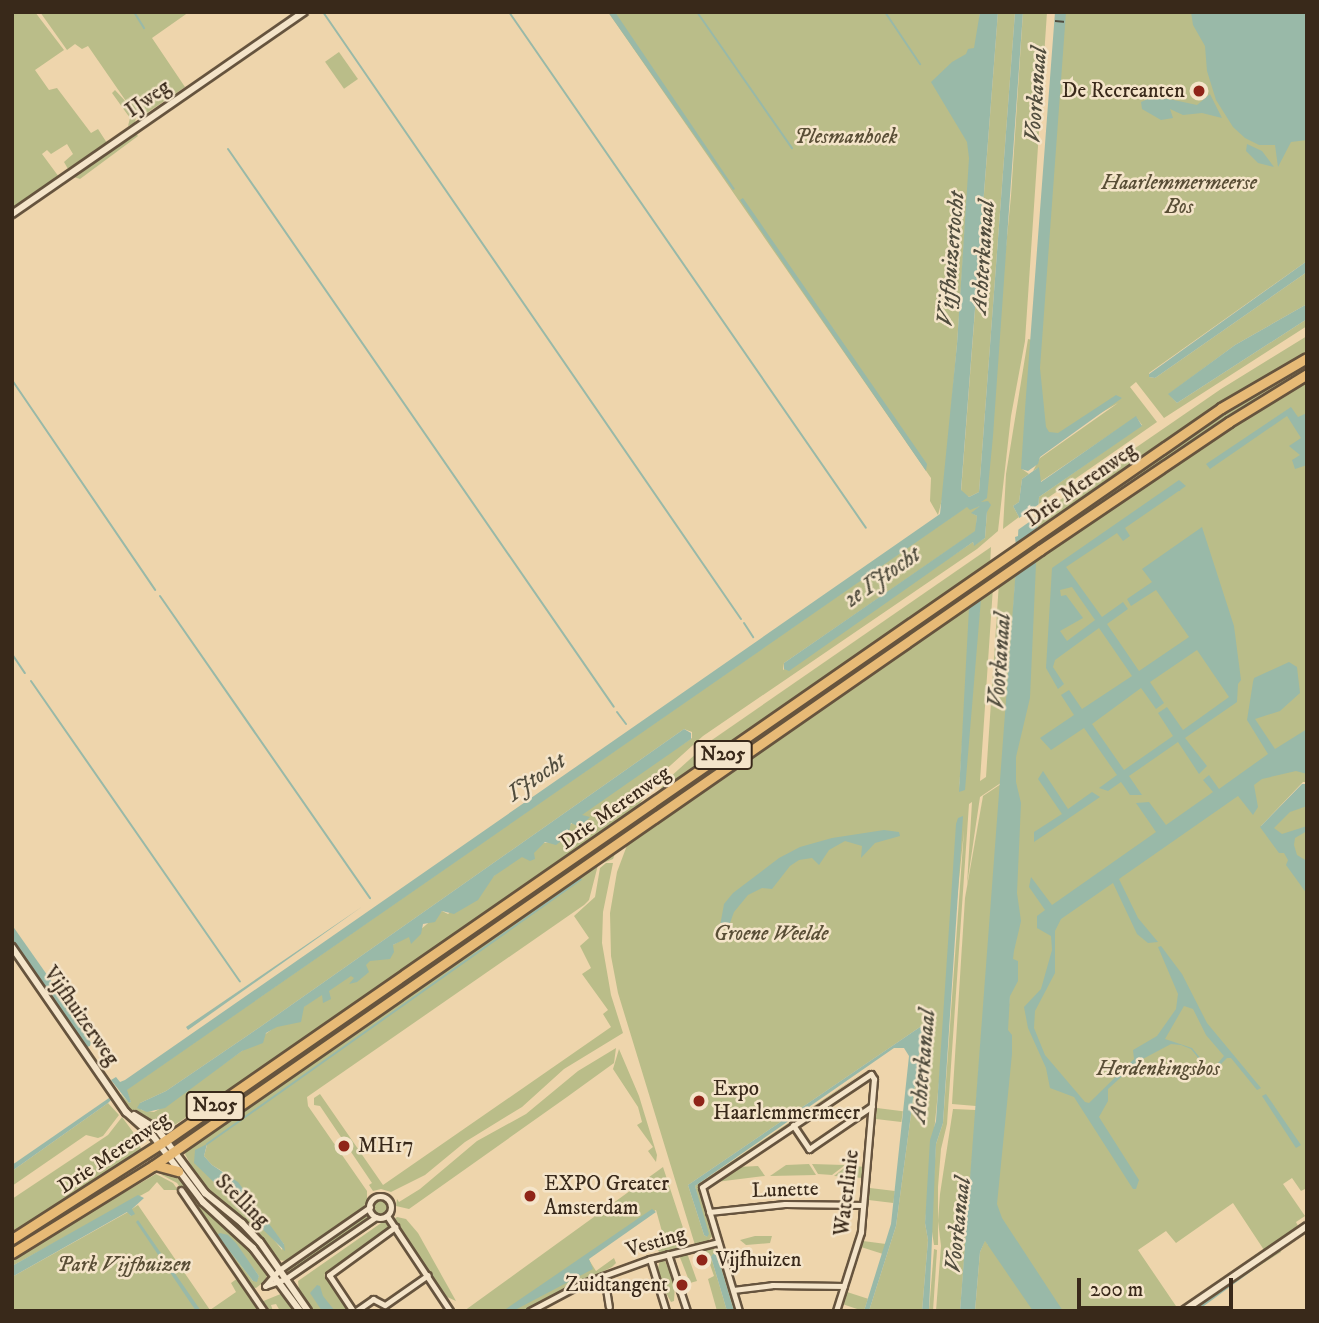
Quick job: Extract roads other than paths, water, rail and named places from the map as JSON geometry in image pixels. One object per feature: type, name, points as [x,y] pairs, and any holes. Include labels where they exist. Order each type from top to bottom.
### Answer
[{"type":"highway","name":"Drie Merenweg","points":[[12,1239],[163,1142],[1221,408],[1307,358]]},
{"type":"highway","name":"Drie Merenweg","points":[[12,1253],[172,1154],[1040,550],[1229,422],[1307,374]]},
{"type":"highway","points":[[155,1165],[178,1171]]},
{"type":"street","name":"IJweg","points":[[12,214],[304,12]]},
{"type":"street","name":"Vijfhuizerweg","points":[[12,947],[122,1105],[163,1142],[172,1154]]},
{"type":"street","name":"Waterlinie","points":[[739,1311],[702,1187],[867,1074],[874,1079],[859,1239],[836,1311]]},
{"type":"street","name":"Lunette","points":[[793,1125],[809,1149],[872,1106]]},
{"type":"street","name":"Stelling","points":[[172,1154],[178,1171],[202,1202],[253,1248],[300,1311]]},
{"type":"street","name":"Stelling","points":[[172,1154],[205,1193],[242,1223],[307,1311]]},
{"type":"street","points":[[180,1190],[264,1311]]},
{"type":"street","points":[[253,1294],[275,1279],[279,1270],[370,1207],[374,1197],[385,1196],[391,1206],[387,1216]]},
{"type":"street","name":"Lunette","points":[[709,1212],[785,1203],[863,1205]]},
{"type":"street","points":[[370,1207],[376,1217]]},
{"type":"street","points":[[275,1279],[285,1279],[376,1217],[387,1216]]},
{"type":"street","points":[[387,1216],[450,1311]]},
{"type":"street","points":[[1183,1311],[1307,1226]]},
{"type":"street","points":[[395,1227],[329,1275],[354,1311],[373,1299],[385,1305],[428,1275]]},
{"type":"street","name":"Vesting","points":[[530,1311],[604,1276],[650,1259],[718,1242]]},
{"type":"street","points":[[668,1254],[686,1310]]},
{"type":"street","points":[[650,1259],[666,1311]]},
{"type":"street","name":"Vesting","points":[[604,1276],[609,1307]]},
{"type":"street","points":[[733,1290],[772,1285],[844,1286]]},
{"type":"waterway","points":[[134,12],[144,28]]},
{"type":"waterway","points":[[323,12],[741,619]]},
{"type":"waterway","points":[[509,12],[866,528]]},
{"type":"waterway","points":[[697,12],[792,148]]},
{"type":"waterway","points":[[885,12],[920,64]]},
{"type":"waterway","points":[[228,149],[614,707]]},
{"type":"waterway","points":[[12,380],[155,590]]},
{"type":"waterway","points":[[160,596],[370,898]]},
{"type":"waterway","points":[[744,623],[753,637]]},
{"type":"waterway","points":[[12,654],[25,673]]},
{"type":"waterway","points":[[31,681],[240,982]]},
{"type":"waterway","points":[[617,712],[626,724]]},
{"type":"waterway","points":[[207,1144],[581,879]]},
{"type":"place","name":"De Recreanten","points":[[1199,91]]},
{"type":"place","name":"Expo Haarlemmermeer","points":[[699,1101]]},
{"type":"place","name":"MH17","points":[[344,1146]]},
{"type":"place","name":"EXPO Greater Amsterdam","points":[[530,1196]]},
{"type":"place","name":"Vijfhuizen","points":[[702,1260]]},
{"type":"place","name":"Zuidtangent","points":[[682,1285]]},
{"type":"water label","name":"Voorkanaal","points":[[1037,95]]},
{"type":"water label","name":"Achterkanaal","points":[[984,257]]},
{"type":"water label","name":"Vijfhuizertocht","points":[[952,259]]},
{"type":"water label","name":"2e IJtocht","points":[[883,578]]},
{"type":"water label","name":"Voorkanaal","points":[[1001,661]]},
{"type":"water label","name":"IJtocht","points":[[537,778]]},
{"type":"water label","name":"Achterkanaal","points":[[924,1066]]},
{"type":"water label","name":"Voorkanaal","points":[[959,1225]]},
{"type":"park label","name":"Plesmanhoek","points":[[846,137]]},
{"type":"park label","name":"Haarlemmermeerse Bos","points":[[1179,195]]},
{"type":"park label","name":"Groene Weelde","points":[[771,934]]},
{"type":"park label","name":"Herdenkingsbos","points":[[1158,1069]]},
{"type":"park label","name":"Park Vijfhuizen","points":[[124,1265]]}]
